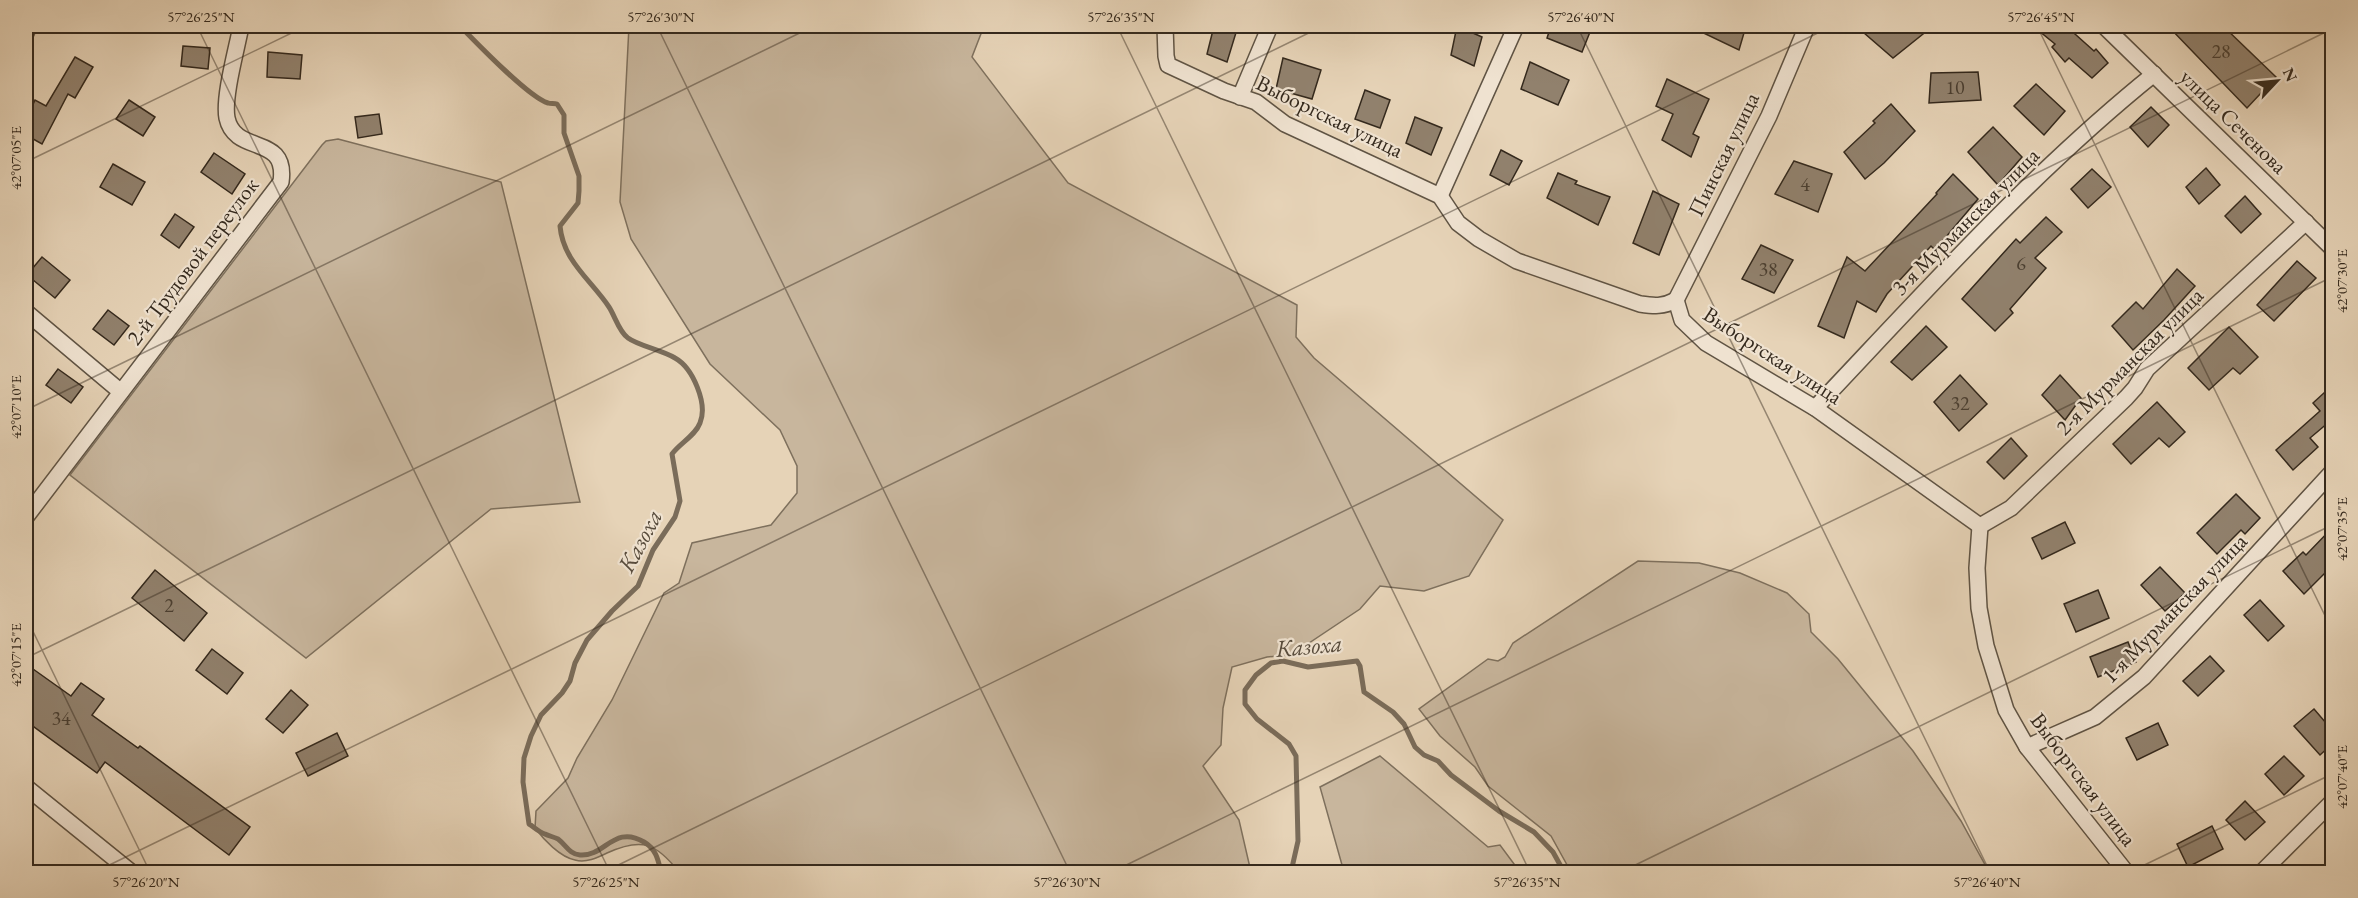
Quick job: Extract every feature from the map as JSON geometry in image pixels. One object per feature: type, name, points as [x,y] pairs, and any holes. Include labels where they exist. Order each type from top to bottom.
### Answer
[{"type":"street","points":[[26,33],[29,26]]},
{"type":"street","name":"2-й Трудовой переулок","points":[[26,517],[280,182],[283,168],[278,157],[270,149],[245,141],[232,130],[227,117],[228,98],[241,26]]},
{"type":"street","name":"Выборгская улица","points":[[1166,26],[1168,65],[1256,102],[1285,124],[1440,196],[1458,223],[1479,239],[1516,261],[1640,304],[1659,306],[1676,300],[1682,320],[1706,343],[1815,408],[1980,526],[1977,568],[1979,608],[1986,646],[2006,710],[2027,747],[2126,873]]},
{"type":"street","points":[[1240,97],[1270,26]]},
{"type":"street","points":[[1440,196],[1516,26]]},
{"type":"street","name":"Пинская улица","points":[[1676,300],[1768,116],[1807,26]]},
{"type":"street","name":"улица Сеченова","points":[[2104,26],[2332,248]]},
{"type":"street","name":"3-я Мурманская улица","points":[[1815,408],[1974,240],[2112,107],[2154,74]]},
{"type":"street","name":"2-я Мурманская улица","points":[[1980,526],[2011,508],[2135,388],[2147,369],[2306,222]]},
{"type":"street","points":[[26,312],[121,393]]},
{"type":"street","name":"1-я Мурманская улица","points":[[2027,747],[2095,717],[2144,677],[2332,472]]},
{"type":"street","points":[[26,787],[130,873]]},
{"type":"street","points":[[2262,873],[2332,802]]},
{"type":"shaded area","points":[[629,26],[984,26],[972,57],[1068,183],[1297,305],[1296,337],[1314,358],[1503,520],[1469,576],[1424,591],[1380,586],[1360,609],[1291,655],[1267,657],[1232,667],[1223,708],[1221,745],[1203,766],[1239,820],[1251,872],[679,872],[655,849],[639,844],[619,848],[591,860],[575,860],[558,852],[535,828],[536,811],[568,778],[577,758],[612,700],[664,593],[679,583],[692,543],[771,525],[797,493],[797,466],[780,430],[710,364],[631,239],[620,202]]},
{"type":"shaded area","points":[[338,139],[501,182],[580,502],[491,509],[306,658],[70,475],[322,145],[326,141]]},
{"type":"shaded area","points":[[1638,561],[1699,563],[1740,573],[1787,593],[1809,614],[1811,632],[1838,659],[1913,751],[1961,821],[1989,872],[1571,872],[1551,836],[1488,786],[1475,767],[1440,736],[1419,709],[1488,659],[1498,661],[1505,657],[1513,643]]},
{"type":"shaded area","points":[[1380,756],[1488,847],[1500,845],[1520,872],[1344,872],[1320,787]]},
{"type":"building","points":[[1214,26],[1238,26],[1227,62],[1207,54]]},
{"type":"building","points":[[1457,26],[1482,37],[1474,66],[1451,55]]},
{"type":"building","points":[[1551,26],[1574,26],[1590,32],[1582,52],[1547,38]]},
{"type":"building","points":[[1689,26],[1746,26],[1739,50]]},
{"type":"building","points":[[1856,26],[1933,26],[1893,58]]},
{"type":"building","points":[[2033,26],[2066,26],[2094,51],[2096,49],[2108,63],[2092,78],[2069,58],[2065,62],[2052,47],[2055,44]]},
{"type":"building","points":[[2168,26],[2223,26],[2276,77],[2247,108]]},
{"type":"building","points":[[183,46],[210,48],[208,69],[181,66]]},
{"type":"building","points":[[268,52],[302,55],[300,79],[267,77]]},
{"type":"building","points":[[75,57],[93,67],[75,98],[68,94],[42,144],[26,135],[26,120],[35,100],[46,106]]},
{"type":"building","points":[[1283,58],[1321,70],[1312,99],[1276,89]]},
{"type":"building","points":[[1530,62],[1569,80],[1558,105],[1521,89]]},
{"type":"building","points":[[1978,72],[1981,100],[1929,103],[1931,73]]},
{"type":"building","points":[[1667,79],[1709,99],[1693,134],[1699,137],[1691,157],[1662,140],[1673,114],[1656,106]]},
{"type":"building","points":[[2036,84],[2065,111],[2044,135],[2014,106]]},
{"type":"building","points":[[1365,90],[1390,100],[1380,128],[1355,119]]},
{"type":"building","points":[[129,100],[155,117],[143,136],[116,119]]},
{"type":"building","points":[[1891,104],[1915,131],[1865,179],[1844,152],[1875,123],[1873,121]]},
{"type":"building","points":[[2151,107],[2169,125],[2148,147],[2130,127]]},
{"type":"building","points":[[379,114],[382,134],[358,138],[355,117]]},
{"type":"building","points":[[1415,117],[1442,128],[1431,155],[1406,143]]},
{"type":"building","points":[[1993,127],[2022,157],[1998,185],[1968,152]]},
{"type":"building","points":[[1501,150],[1522,161],[1509,185],[1490,175]]},
{"type":"building","points":[[214,153],[245,174],[232,194],[201,172]]},
{"type":"building","points":[[1794,161],[1832,174],[1818,212],[1775,194]]},
{"type":"building","points":[[113,164],[145,182],[132,205],[100,187]]},
{"type":"building","points":[[2206,168],[2220,185],[2199,204],[2186,187]]},
{"type":"building","points":[[2092,169],[2111,187],[2088,208],[2071,189]]},
{"type":"building","points":[[1558,173],[1577,181],[1575,184],[1610,197],[1598,225],[1547,198]]},
{"type":"building","points":[[1953,174],[1978,199],[1935,250],[1931,246],[1887,294],[1876,312],[1857,301],[1844,338],[1818,326],[1847,257],[1865,271]]},
{"type":"building","points":[[1653,191],[1679,204],[1659,255],[1633,243]]},
{"type":"building","points":[[2245,196],[2261,214],[2241,233],[2225,216]]},
{"type":"building","points":[[175,214],[194,227],[179,248],[161,235]]},
{"type":"building","points":[[2046,217],[2062,232],[2035,258],[2046,268],[2010,309],[2013,313],[1995,331],[1962,299],[2016,239],[2020,243]]},
{"type":"building","points":[[1761,245],[1793,260],[1774,293],[1742,279]]},
{"type":"building","points":[[42,257],[70,280],[55,298],[27,275]]},
{"type":"building","points":[[2297,261],[2316,278],[2274,321],[2257,305]]},
{"type":"building","points":[[2177,269],[2195,286],[2133,350],[2112,326],[2136,302],[2143,309]]},
{"type":"building","points":[[108,310],[129,326],[114,345],[93,329]]},
{"type":"building","points":[[1926,326],[1947,347],[1912,380],[1891,362]]},
{"type":"building","points":[[2229,327],[2258,357],[2240,374],[2233,368],[2209,390],[2188,368]]},
{"type":"building","points":[[58,369],[83,387],[71,403],[46,385]]},
{"type":"building","points":[[1960,375],[1987,404],[1959,431],[1934,402]]},
{"type":"building","points":[[2060,375],[2081,398],[2065,420],[2042,395]]},
{"type":"building","points":[[2325,392],[2332,400],[2332,426],[2329,422],[2310,438],[2318,447],[2293,470],[2276,450],[2320,411],[2313,403]]},
{"type":"building","points":[[2157,402],[2185,432],[2169,447],[2159,438],[2131,464],[2113,444]]},
{"type":"building","points":[[2011,438],[2027,456],[2004,479],[1987,462]]},
{"type":"building","points":[[2236,494],[2260,518],[2245,534],[2241,530],[2217,554],[2197,533]]},
{"type":"building","points":[[2065,522],[2075,543],[2042,559],[2032,538]]},
{"type":"building","points":[[2332,528],[2332,566],[2304,594],[2283,571],[2303,552],[2306,555]]},
{"type":"building","points":[[2160,567],[2185,593],[2165,611],[2141,585]]},
{"type":"building","points":[[155,570],[207,613],[184,641],[132,598]]},
{"type":"building","points":[[2098,590],[2109,618],[2076,632],[2064,604]]},
{"type":"building","points":[[2260,600],[2284,626],[2268,641],[2244,615]]},
{"type":"building","points":[[2128,642],[2136,662],[2098,677],[2090,657]]},
{"type":"building","points":[[212,649],[243,673],[227,694],[196,670]]},
{"type":"building","points":[[2210,656],[2224,671],[2198,696],[2183,681]]},
{"type":"building","points":[[26,664],[71,696],[81,683],[104,699],[92,715],[138,748],[140,746],[250,827],[229,855],[105,762],[97,773],[26,721]]},
{"type":"building","points":[[291,690],[308,705],[283,733],[266,719]]},
{"type":"building","points":[[2314,709],[2332,730],[2332,744],[2320,755],[2294,726]]},
{"type":"building","points":[[2158,723],[2168,745],[2137,760],[2126,738]]},
{"type":"building","points":[[337,733],[348,756],[308,776],[296,753]]},
{"type":"building","points":[[2284,756],[2304,776],[2284,795],[2265,774]]},
{"type":"building","points":[[2245,801],[2265,822],[2245,840],[2226,820]]},
{"type":"building","points":[[2212,826],[2223,849],[2188,867],[2177,844]]},
{"type":"waterway","name":"Казоха","points":[[460,26],[528,91],[539,99],[557,104],[564,115],[564,133],[579,176],[578,203],[560,226],[566,250],[609,307],[625,335],[633,341],[670,355],[682,363],[693,378],[700,397],[702,406],[700,423],[695,432],[672,454],[680,501],[675,517],[653,550],[638,586],[587,640],[575,663],[570,681],[541,715],[524,758],[523,782],[529,824],[558,839],[570,851],[580,855],[596,851],[617,839],[634,837],[654,851],[661,872]]},
{"type":"waterway","name":"Казоха","points":[[1291,872],[1298,841],[1296,756],[1289,744],[1257,719],[1245,704],[1245,690],[1256,675],[1271,663],[1283,661],[1308,667],[1357,661],[1360,666],[1364,692],[1393,712],[1404,724],[1415,747],[1424,755],[1438,761],[1451,775],[1499,811],[1534,832],[1553,852],[1564,872]]}]
